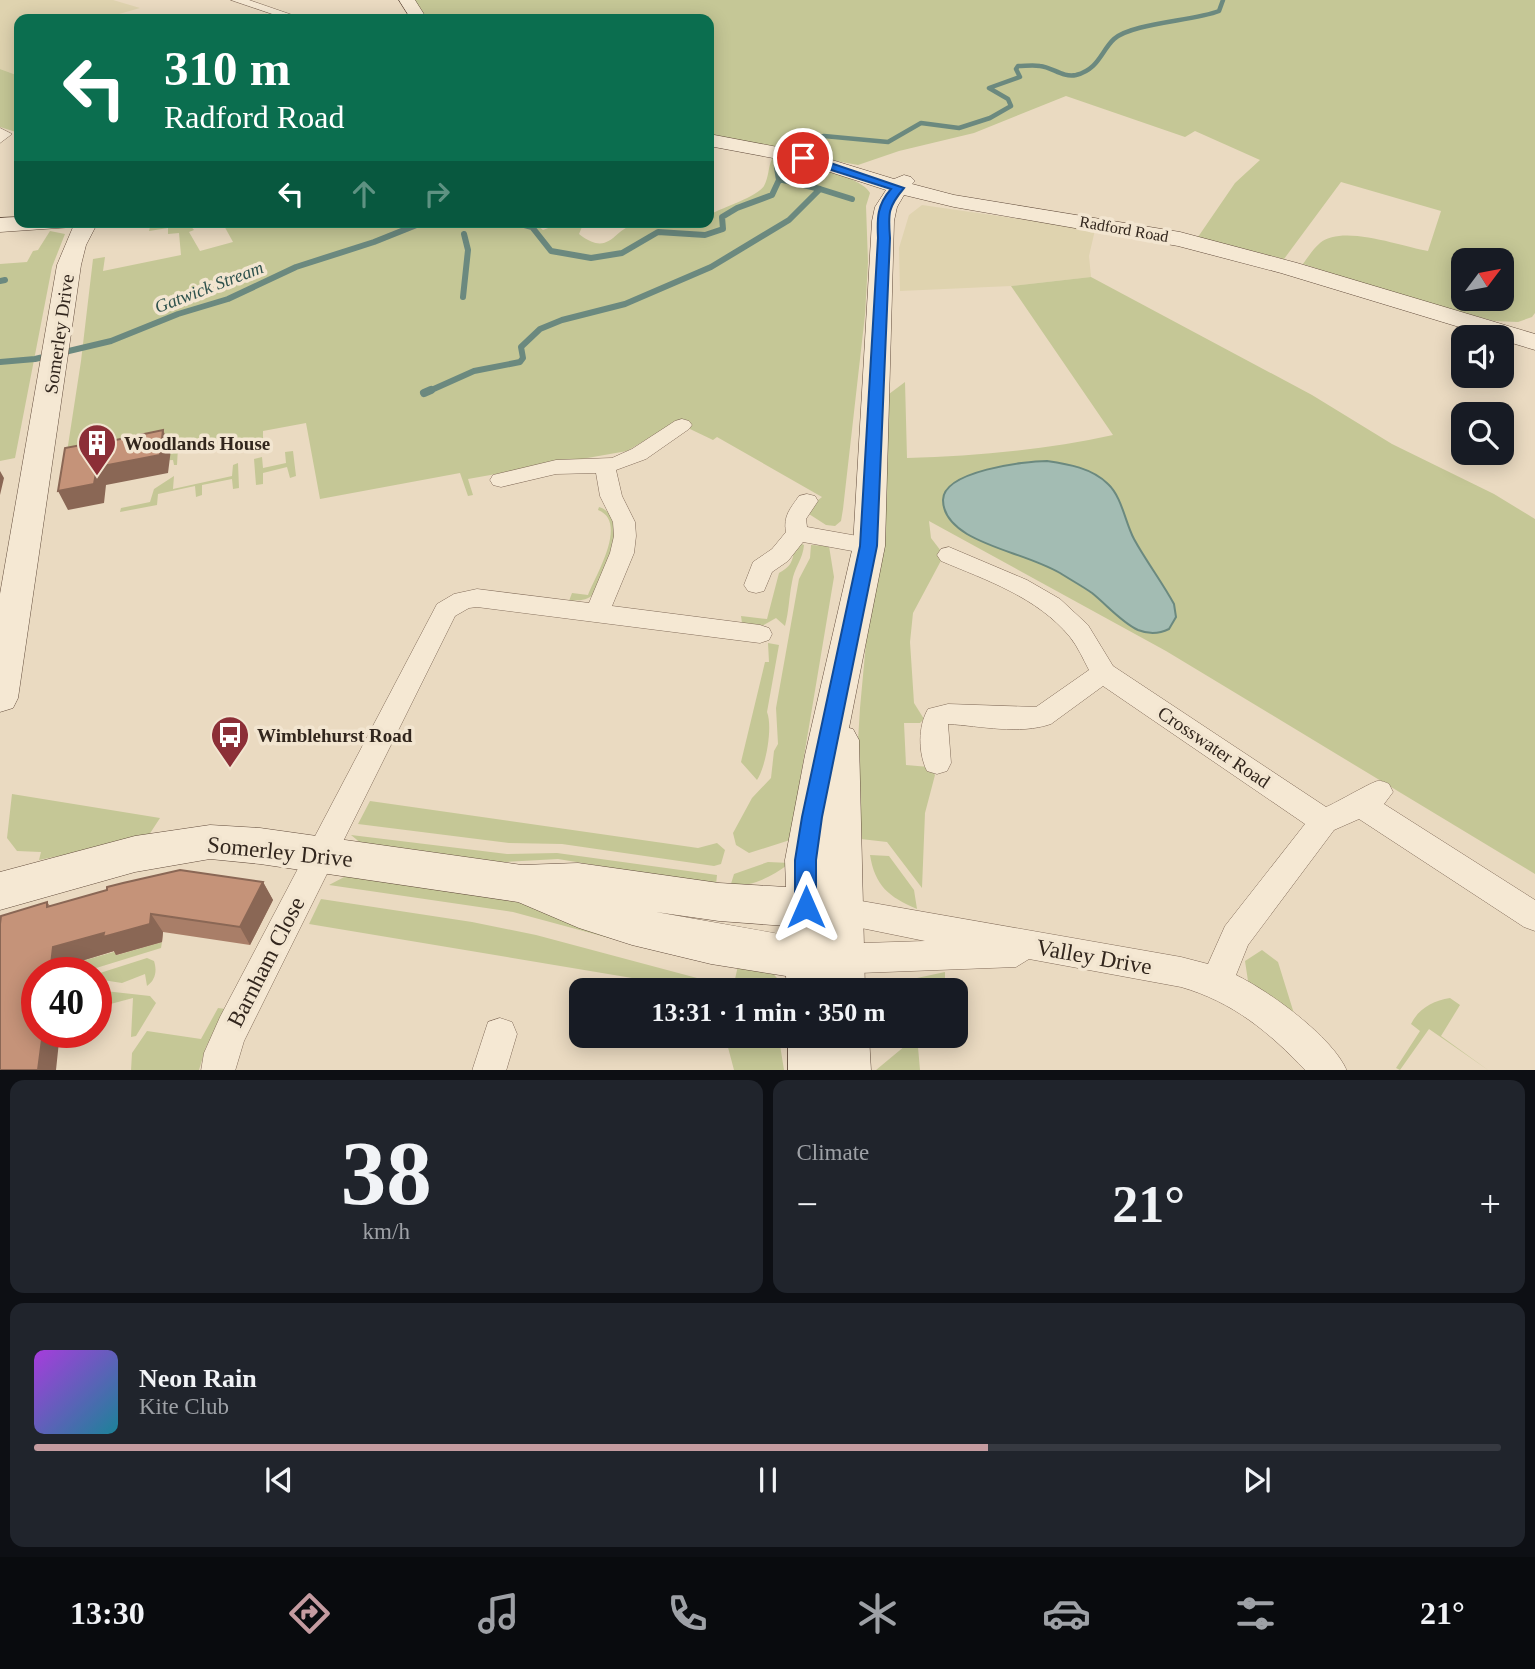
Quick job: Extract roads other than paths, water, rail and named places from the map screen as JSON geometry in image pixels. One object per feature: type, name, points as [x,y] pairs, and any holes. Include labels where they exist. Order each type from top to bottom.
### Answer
[{"type":"street","points":[[237,0],[282,14]]},
{"type":"street","points":[[0,132],[5,134],[0,139]]},
{"type":"street","name":"Radford Road","points":[[714,141],[817,161],[974,205],[1027,212],[1198,244],[1285,266],[1535,341]]},
{"type":"street","points":[[910,187],[887,200],[883,212],[869,546],[838,697],[842,844],[824,909],[825,971],[1054,950]]},
{"type":"street","name":"Somerley Drive","points":[[0,698],[72,253],[84,228]]},
{"type":"street","points":[[501,480],[556,467],[605,466],[639,454],[682,425]]},
{"type":"street","points":[[597,612],[622,552],[625,536],[624,522],[611,496],[605,466]]},
{"type":"street","points":[[756,585],[761,568],[780,555],[797,533],[796,516],[807,501]]},
{"type":"street","points":[[797,533],[869,546]]},
{"type":"street","name":"Crosswater Road","points":[[949,555],[1021,586],[1056,608],[1082,635],[1104,673],[1324,821]]},
{"type":"street","points":[[318,855],[446,610],[463,600],[477,598],[760,634]]},
{"type":"street","points":[[937,763],[934,723],[937,716],[948,714],[1023,719],[1042,717],[1073,692],[1104,673]]},
{"type":"street","points":[[1217,981],[1236,936],[1324,821],[1371,798],[1535,917]]},
{"type":"street","name":"Somerley Drive","points":[[0,891],[135,854],[210,842],[522,884],[578,883],[719,902],[824,909]]},
{"type":"street","name":"Barnham Close","points":[[218,1070],[226,1041],[287,924],[318,855]]},
{"type":"street","name":"Somerley Drive","points":[[522,884],[557,902],[656,931],[766,954],[825,971]]},
{"type":"street","name":"Valley Drive","points":[[824,909],[1217,981],[1268,1012],[1330,1070]]},
{"type":"street","points":[[489,1070],[500,1034]]},
{"type":"street","points":[[811,1048],[812,1070]]},
{"type":"street","points":[[846,1048],[847,1070]]},
{"type":"water","points":[[1047,461],[1087,470],[1113,489],[1134,539],[1174,604],[1176,617],[1169,629],[1154,633],[1132,627],[1092,593],[1060,573],[978,540],[958,527],[947,515],[943,500],[947,490],[956,482],[970,475],[1004,466]]},
{"type":"waterway","name":"Gatwick Stream","points":[[788,149],[800,141],[824,136],[888,142],[921,123],[959,128],[990,118],[1011,106],[1008,99],[989,88],[1020,77],[1016,69],[1018,66],[1040,66],[1067,75],[1076,75],[1090,69],[1114,39],[1123,34],[1134,29],[1219,11],[1223,0]]},
{"type":"waterway","name":"Gatwick Stream","points":[[777,163],[778,169]]},
{"type":"waterway","name":"Gatwick Stream","points":[[533,228],[551,251],[591,258],[622,253],[658,232],[705,235],[723,229],[722,217],[737,208],[772,195],[779,180],[777,168]]},
{"type":"waterway","points":[[779,179],[820,189]]},
{"type":"waterway","points":[[427,392],[474,371],[520,362],[523,358],[521,347],[540,329],[562,320],[625,304],[711,267],[789,220],[820,189]]},
{"type":"waterway","points":[[820,189],[852,199]]},
{"type":"waterway","name":"Gatwick Stream","points":[[0,362],[35,359],[111,341],[178,314],[228,299],[296,267],[409,228]]},
{"type":"waterway","points":[[463,297],[468,250],[464,234]]},
{"type":"waterway","points":[[0,281],[5,280]]},
{"type":"waterway","points":[[424,393],[431,390]]},
{"type":"place","name":"Woodlands House","points":[[97,477]]},
{"type":"place","name":"Wimblehurst Road","points":[[230,769]]}]
